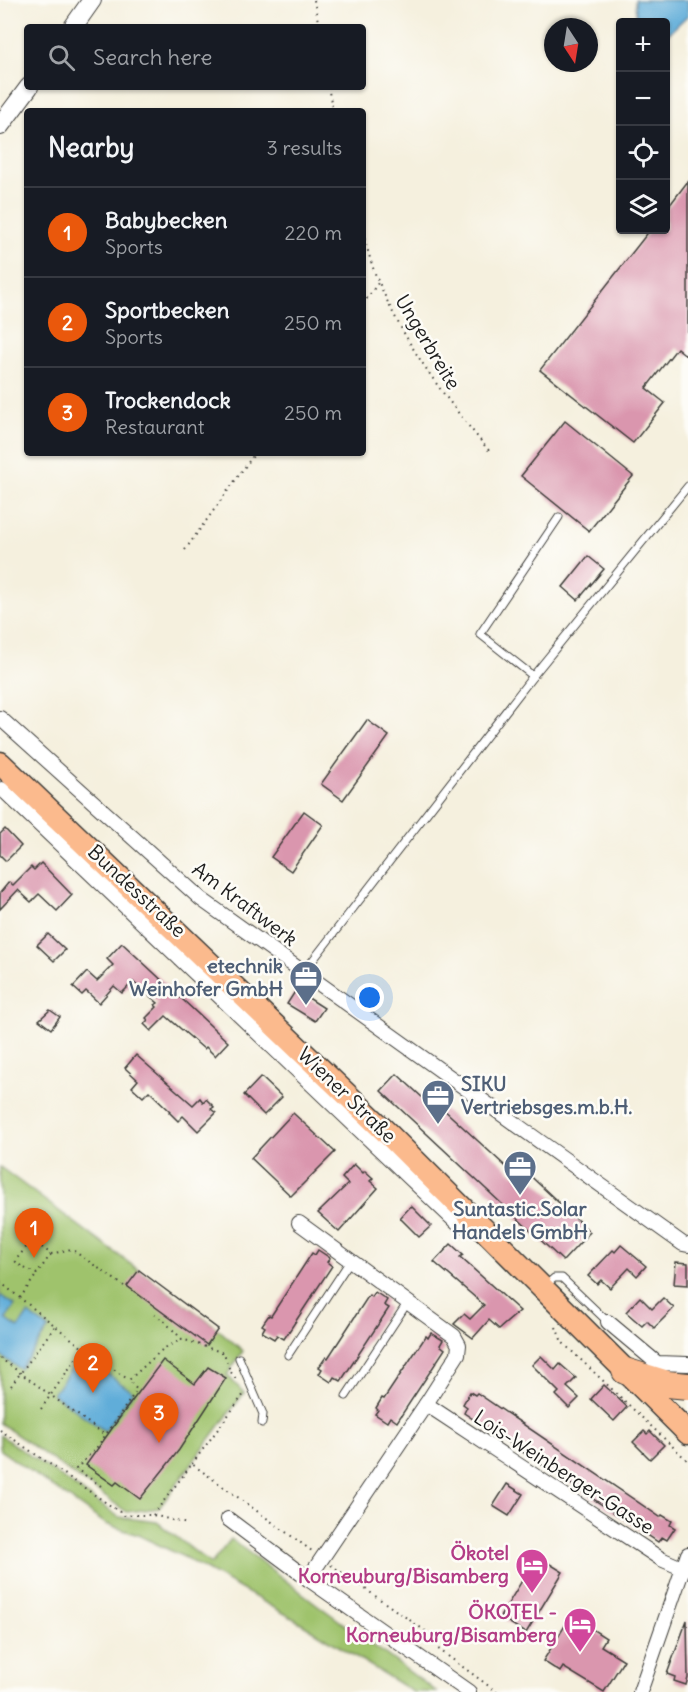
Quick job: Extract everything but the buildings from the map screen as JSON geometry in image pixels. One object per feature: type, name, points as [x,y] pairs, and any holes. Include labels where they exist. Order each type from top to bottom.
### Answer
[{"type":"highway","points":[[625,1371],[667,1384],[688,1386]]},
{"type":"main road","name":"Wiener Straße","points":[[4,780],[381,1138],[471,1218],[688,1433]]},
{"type":"street","points":[[75,24],[92,0]]},
{"type":"street","points":[[0,126],[26,90]]},
{"type":"street","name":"Am Kraftwerk","points":[[0,718],[201,900],[683,1244],[688,1245]]},
{"type":"street","points":[[299,1223],[454,1336],[459,1345],[458,1354],[426,1404],[308,1579]]},
{"type":"street","points":[[608,1322],[657,1363],[688,1365]]},
{"type":"street","name":"Lois-Weinberger-Gasse","points":[[426,1404],[661,1559],[684,1569]]},
{"type":"street","points":[[228,1520],[469,1692]]},
{"type":"street","points":[[640,1692],[688,1554]]},
{"type":"lane","points":[[303,973],[533,676],[688,486]]},
{"type":"lane","points":[[533,676],[480,634],[559,517]]},
{"type":"lane","points":[[288,1355],[350,1261]]},
{"type":"lane","points":[[542,1289],[554,1278],[562,1278],[608,1322]]},
{"type":"lane","points":[[346,1396],[408,1302]]},
{"type":"lane","points":[[239,1358],[263,1414],[262,1423]]},
{"type":"path","points":[[315,0],[319,24]]},
{"type":"path","points":[[329,90],[332,108]]},
{"type":"path","name":"Ungerbreite","points":[[366,243],[378,283],[419,360],[450,405],[491,453]]},
{"type":"path","points":[[366,300],[378,283]]},
{"type":"path","points":[[185,550],[253,456]]},
{"type":"path","points":[[37,1274],[15,1261],[32,1240],[51,1254]]},
{"type":"path","points":[[20,1298],[51,1254],[71,1249],[124,1286]]},
{"type":"path","points":[[0,1282],[83,1348],[129,1380],[137,1390],[105,1435],[76,1469],[100,1486]]},
{"type":"path","points":[[154,1315],[163,1320],[182,1340],[224,1353],[230,1371],[240,1385]]},
{"type":"path","points":[[554,1323],[562,1342],[688,1461]]},
{"type":"path","points":[[11,1386],[55,1326]]},
{"type":"path","points":[[129,1380],[163,1349],[182,1340]]},
{"type":"path","points":[[41,1409],[83,1348]]},
{"type":"path","points":[[0,1358],[105,1435]]},
{"type":"path","points":[[192,1464],[245,1392]]},
{"type":"path","points":[[0,1430],[124,1515],[153,1515],[187,1524]]},
{"type":"green space","points":[[0,1167],[218,1329],[243,1351],[227,1375],[244,1393],[159,1508],[127,1512],[0,1423]]},
{"type":"green space","points":[[0,1435],[119,1517],[157,1522],[211,1564],[231,1539],[437,1692],[413,1692],[303,1624],[186,1558],[138,1535],[106,1524],[0,1450]]},
{"type":"water","points":[[635,0],[688,0],[688,15],[670,32],[670,18],[636,18]]},
{"type":"water","points":[[0,1295],[15,1305],[6,1319],[18,1328],[28,1314],[49,1328],[20,1369],[0,1355]]},
{"type":"water","points":[[81,1355],[133,1392],[105,1431],[53,1394]]},
{"type":"place","name":"etechnik Weinhofer GmbH","points":[[306,1006]]},
{"type":"place","name":"SIKU Vertriebsges.m.b.H.","points":[[438,1125]]},
{"type":"place","name":"Suntastic.Solar Handels GmbH","points":[[520,1196]]},
{"type":"place","name":"Babybecken","points":[[34,1258]]},
{"type":"place","name":"Sportbecken","points":[[93,1393]]},
{"type":"place","name":"Trockendock","points":[[159,1443]]},
{"type":"place","name":"Ökotel Korneuburg/Bisamberg","points":[[532,1594]]},
{"type":"place","name":"ÖKOTEL - Korneuburg/Bisamberg","points":[[580,1653]]}]
